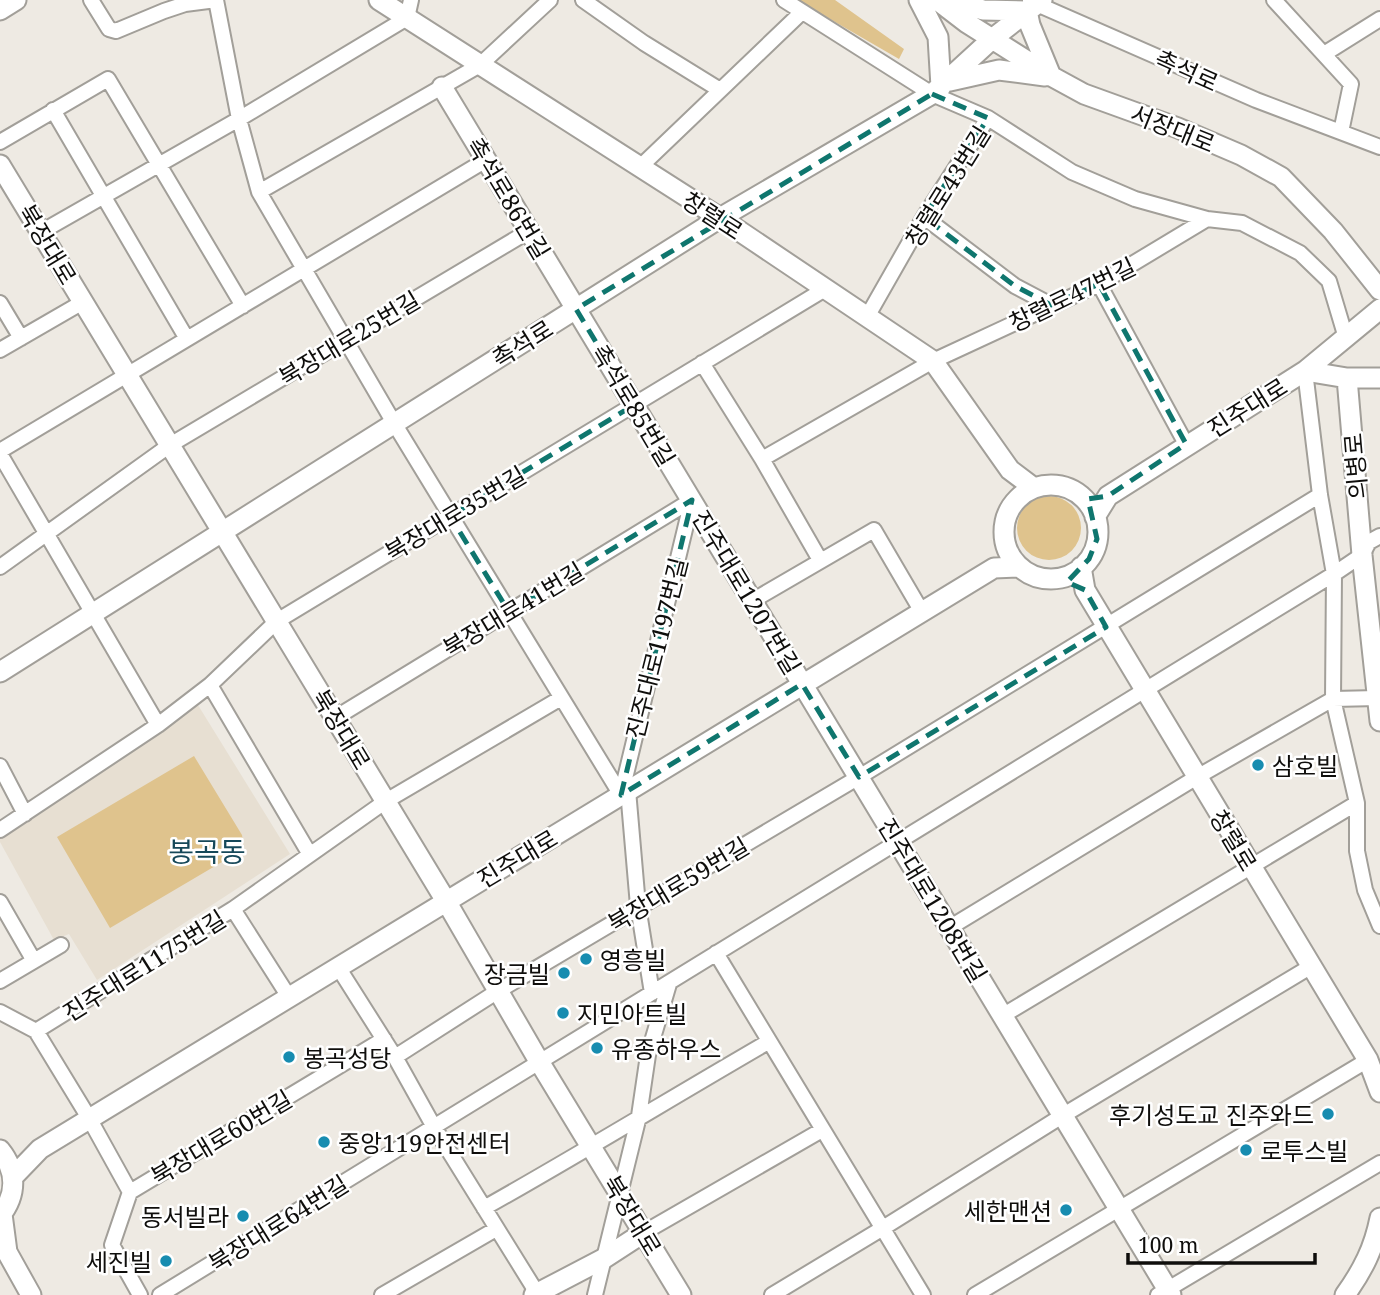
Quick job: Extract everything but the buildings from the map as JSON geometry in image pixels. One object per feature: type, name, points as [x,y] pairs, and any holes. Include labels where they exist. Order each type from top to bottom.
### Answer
[{"type":"street","points":[[0,10],[16,0]]},
{"type":"street","points":[[91,0],[109,29],[116,31],[184,4],[216,0],[239,119],[259,192],[450,516],[561,698],[625,793],[638,906],[652,993]]},
{"type":"street","name":"창렬로","points":[[379,0],[409,9],[480,65],[720,218],[933,361],[1026,493]]},
{"type":"street","points":[[259,192],[480,65],[550,0]]},
{"type":"street","points":[[583,0],[644,43],[720,90]]},
{"type":"street","points":[[784,0],[988,118]]},
{"type":"street","points":[[919,0],[938,37],[940,88]]},
{"type":"street","name":"서장대로","points":[[937,0],[992,39],[1084,94],[1178,128],[1241,155],[1281,177],[1334,231],[1380,290]]},
{"type":"street","points":[[940,88],[972,75],[999,70],[1051,76],[1030,25],[1034,4],[983,10],[952,0]]},
{"type":"street","points":[[1274,0],[1351,83],[1340,132]]},
{"type":"street","name":"촉석로","points":[[0,671],[720,218],[940,88],[1034,4],[1256,100],[1380,146]]},
{"type":"street","points":[[41,232],[239,119],[409,9]]},
{"type":"street","points":[[639,168],[802,12]]},
{"type":"street","points":[[1324,54],[1380,19]]},
{"type":"street","points":[[0,142],[108,79],[243,306]]},
{"type":"street","name":"촉석로86번길","points":[[442,86],[576,309]]},
{"type":"street","points":[[53,110],[187,339]]},
{"type":"street","name":"창렬로43번길","points":[[867,317],[924,217],[988,118],[1072,172],[1135,199],[1207,219],[1242,223],[1300,253],[1329,281],[1346,338]]},
{"type":"street","points":[[158,725],[0,452],[486,160]]},
{"type":"street","name":"북장대로","points":[[0,165],[386,801],[540,1063],[681,1295]]},
{"type":"street","points":[[924,217],[1015,286],[1051,305]]},
{"type":"street","name":"창렬로47번길","points":[[762,459],[933,361],[1099,284],[1207,219]]},
{"type":"street","name":"북장대로25번길","points":[[0,567],[170,445],[529,231]]},
{"type":"street","points":[[1099,284],[1186,444]]},
{"type":"street","name":"북장대로35번길","points":[[0,830],[158,725],[204,689],[277,621],[825,289]]},
{"type":"street","points":[[0,350],[83,302]]},
{"type":"street","points":[[0,303],[21,338]]},
{"type":"street","name":"촉석로85번길","points":[[576,309],[692,500]]},
{"type":"street","name":"진주대로","points":[[1108,496],[1186,444],[1305,371],[1380,309]]},
{"type":"street","points":[[702,363],[762,459],[820,560]]},
{"type":"street","points":[[1380,378],[1347,378],[1305,371],[1320,495],[1334,575],[1333,699],[1357,803],[1357,852],[1365,890],[1380,926]]},
{"type":"street","name":"의병로","points":[[1347,378],[1370,545],[1380,720]]},
{"type":"street","points":[[1060,578],[1081,567],[1089,559],[1097,539],[1095,517],[1083,498],[1073,490],[1047,485],[1026,493],[1010,509],[1005,521],[1006,547],[1019,567],[1038,577],[1060,578],[1085,590]]},
{"type":"street","name":"북장대로59번길","points":[[498,991],[859,777],[1320,495]]},
{"type":"street","points":[[1083,498],[1108,496]]},
{"type":"street","points":[[1095,517],[1108,496]]},
{"type":"street","name":"진주대로1207번길","points":[[692,500],[802,684]]},
{"type":"street","name":"북장대로41번길","points":[[335,718],[692,500]]},
{"type":"street","name":"진주대로1197번길","points":[[625,793],[692,500]]},
{"type":"street","points":[[752,601],[874,530],[922,612]]},
{"type":"street","name":"북장대로64번길","points":[[160,1295],[1334,575],[1370,545]]},
{"type":"street","points":[[994,568],[1006,547]]},
{"type":"street","points":[[994,568],[1019,567]]},
{"type":"street","name":"창렬로","points":[[1081,567],[1085,590],[1106,627],[1368,1060],[1380,1092]]},
{"type":"street","name":"진주대로","points":[[13,1177],[40,1149],[89,1118],[994,568]]},
{"type":"street","name":"진주대로1208번길","points":[[802,684],[1118,1208],[1165,1293]]},
{"type":"street","points":[[204,689],[309,853]]},
{"type":"street","points":[[233,909],[386,801],[561,698]]},
{"type":"street","points":[[950,928],[1197,777],[1333,699],[1378,698]]},
{"type":"street","points":[[0,766],[25,814]]},
{"type":"street","points":[[1002,1016],[1357,803]]},
{"type":"street","points":[[0,902],[34,961]]},
{"type":"street","name":"진주대로1175번길","points":[[36,1031],[233,909],[289,997]]},
{"type":"street","points":[[0,981],[61,945]]},
{"type":"street","points":[[716,953],[923,1295]]},
{"type":"street","points":[[338,967],[395,1057],[434,1127],[536,1294],[603,1259],[643,1233],[822,1130]]},
{"type":"street","points":[[772,1295],[1310,967]]},
{"type":"street","points":[[596,1295],[639,1116],[648,1055],[669,984]]},
{"type":"street","points":[[395,1057],[498,991]]},
{"type":"street","points":[[0,1012],[36,1031],[130,1192],[112,1245],[140,1295]]},
{"type":"street","name":"북장대로60번길","points":[[130,1192],[384,1039]]},
{"type":"street","points":[[484,1208],[593,1147],[639,1116],[768,1042]]},
{"type":"street","points":[[975,1295],[1368,1060]]},
{"type":"street","name":"진주대로","points":[[1,1151],[40,1149]]},
{"type":"street","points":[[1,1151],[13,1177],[9,1203],[1,1215],[3,1249],[31,1295]]},
{"type":"street","points":[[1165,1293],[1380,1163]]},
{"type":"street","points":[[1345,1295],[1374,1257],[1380,1218]]},
{"type":"street","points":[[382,1295],[496,1229]]},
{"type":"highlighted area","points":[[932,94],[988,118],[924,217],[1015,286],[1051,305],[1099,284],[1186,444],[1108,496],[1088,499],[1097,539],[1089,559],[1067,582],[1085,590],[1106,627],[859,777],[802,684],[621,795],[692,500],[509,612],[450,516],[634,405],[576,309]]},
{"type":"shaded area","points":[[797,0],[835,0],[904,49],[899,59]]},
{"type":"shaded area","points":[[1049,496],[1067,502],[1075,510],[1081,528],[1075,546],[1067,554],[1049,560],[1031,554],[1023,546],[1017,528],[1023,510],[1031,502]]},
{"type":"shaded area","points":[[193,697],[290,854],[97,980],[69,934],[54,940],[0,842],[0,834]]},
{"type":"shaded area","points":[[194,756],[242,835],[244,849],[110,928],[57,837]]},
{"type":"place","name":"삼호빌","points":[[1258,765]]},
{"type":"place","name":"영흥빌","points":[[586,959]]},
{"type":"place","name":"장금빌","points":[[564,973]]},
{"type":"place","name":"지민아트빌","points":[[563,1013]]},
{"type":"place","name":"유종하우스","points":[[597,1048]]},
{"type":"place","name":"봉곡성당","points":[[289,1057]]},
{"type":"place","name":"후기성도교 진주와드","points":[[1328,1114]]},
{"type":"place","name":"중앙119안전센터","points":[[324,1142]]},
{"type":"place","name":"로투스빌","points":[[1246,1150]]},
{"type":"place","name":"세한맨션","points":[[1066,1210]]},
{"type":"place","name":"동서빌라","points":[[243,1216]]},
{"type":"place","name":"세진빌","points":[[166,1261]]},
{"type":"district","name":"봉곡동","points":[[207,851]]}]
